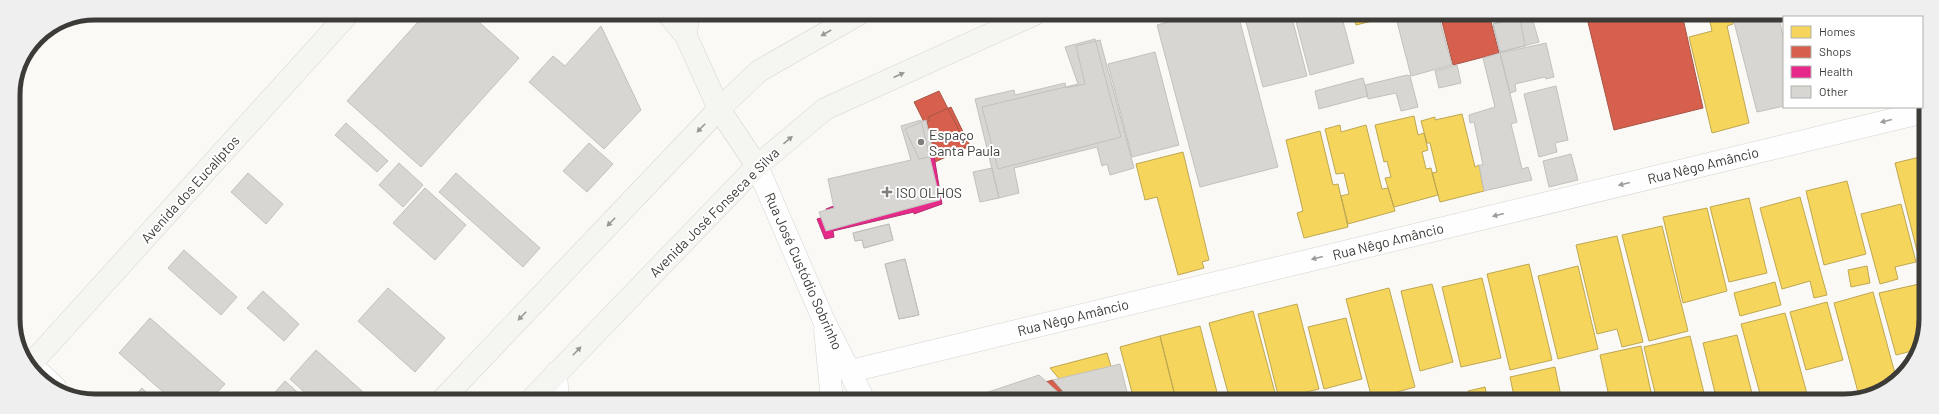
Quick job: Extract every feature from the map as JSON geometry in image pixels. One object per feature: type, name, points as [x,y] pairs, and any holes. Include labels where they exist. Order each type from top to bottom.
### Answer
[{"type":"main road","name":"Avenida dos Eucalíptos","points":[[33,362],[344,20]]},
{"type":"main road","points":[[672,20],[686,36]]},
{"type":"main road","name":"Rua José Custódio Sobrinho","points":[[687,20],[686,36],[719,109],[757,166]]},
{"type":"main road","points":[[448,394],[719,109],[759,71],[849,20]]},
{"type":"main road","name":"Avenida José Fonseca e Silva","points":[[537,394],[757,166],[825,109],[1022,20]]},
{"type":"street","name":"Rua Nêgo Amâncio","points":[[851,371],[1919,113]]},
{"type":"street","name":"Rua José Custódio Sobrinho","points":[[757,166],[824,321],[851,371],[861,394]]},
{"type":"street","points":[[824,321],[831,394]]},
{"type":"street","points":[[556,373],[558,394]]},
{"type":"building: Homes","points":[[1355,20],[1376,20],[1356,25]]},
{"type":"building: Homes","points":[[1719,20],[1732,20],[1733,24],[1727,26],[1749,123],[1712,133],[1689,37],[1712,31],[1710,22]]},
{"type":"building: Homes","points":[[1462,114],[1475,167],[1479,165],[1484,191],[1440,202],[1432,173],[1437,172],[1430,143],[1427,143],[1421,121],[1435,117],[1435,120]]},
{"type":"building: Homes","points":[[1414,116],[1418,135],[1424,133],[1428,150],[1422,152],[1426,169],[1431,168],[1438,195],[1394,207],[1385,178],[1391,177],[1387,161],[1384,162],[1375,125]]},
{"type":"building: Homes","points":[[1340,125],[1341,132],[1366,125],[1382,189],[1388,188],[1395,211],[1348,224],[1341,196],[1349,194],[1344,173],[1336,174],[1325,129]]},
{"type":"building: Homes","points":[[1320,131],[1333,185],[1338,184],[1348,227],[1304,238],[1297,213],[1303,211],[1286,140]]},
{"type":"building: Homes","points":[[1183,152],[1209,260],[1202,262],[1204,268],[1178,275],[1157,197],[1145,200],[1136,164]]},
{"type":"building: Homes","points":[[1919,157],[1919,259],[1895,163]]},
{"type":"building: Homes","points":[[1847,181],[1866,254],[1824,265],[1806,191]]},
{"type":"building: Homes","points":[[1800,197],[1827,295],[1814,298],[1810,281],[1782,289],[1760,208]]},
{"type":"building: Homes","points":[[1749,198],[1767,273],[1729,282],[1710,207]]},
{"type":"building: Homes","points":[[1901,204],[1916,262],[1895,267],[1898,279],[1880,284],[1861,214]]},
{"type":"building: Homes","points":[[1707,208],[1727,291],[1683,303],[1663,217]]},
{"type":"building: Homes","points":[[1662,226],[1688,331],[1649,341],[1622,235]]},
{"type":"building: Homes","points":[[1617,236],[1643,342],[1622,347],[1617,329],[1597,334],[1576,245]]},
{"type":"building: Homes","points":[[1529,264],[1552,360],[1510,370],[1487,274]]},
{"type":"building: Homes","points":[[1578,266],[1598,349],[1558,359],[1538,276]]},
{"type":"building: Homes","points":[[1867,266],[1870,283],[1851,287],[1848,270]]},
{"type":"building: Homes","points":[[1482,278],[1501,358],[1461,367],[1442,287]]},
{"type":"building: Homes","points":[[1775,282],[1781,305],[1740,316],[1734,293]]},
{"type":"building: Homes","points":[[1432,284],[1453,362],[1420,371],[1401,291]]},
{"type":"building: Homes","points":[[1919,284],[1918,334],[1911,351],[1896,355],[1879,293]]},
{"type":"building: Homes","points":[[1389,288],[1415,387],[1390,394],[1371,394],[1346,299]]},
{"type":"building: Homes","points":[[1873,292],[1895,374],[1890,379],[1874,387],[1858,392],[1834,303]]},
{"type":"building: Homes","points":[[1827,302],[1843,360],[1806,370],[1790,312]]},
{"type":"building: Homes","points":[[1297,304],[1319,389],[1299,394],[1278,394],[1258,314]]},
{"type":"building: Homes","points":[[1253,311],[1275,394],[1228,394],[1209,323]]},
{"type":"building: Homes","points":[[1785,313],[1807,394],[1760,394],[1741,324]]},
{"type":"building: Homes","points":[[1346,318],[1362,379],[1324,389],[1308,327]]},
{"type":"building: Homes","points":[[1200,326],[1217,394],[1174,394],[1160,336]]},
{"type":"building: Homes","points":[[1737,335],[1752,394],[1715,394],[1703,343]]},
{"type":"building: Homes","points":[[1160,336],[1174,394],[1132,394],[1120,347]]},
{"type":"building: Homes","points":[[1690,336],[1704,394],[1655,394],[1644,347]]},
{"type":"building: Homes","points":[[1641,346],[1651,394],[1608,394],[1600,355]]},
{"type":"building: Homes","points":[[1107,353],[1119,394],[1072,394],[1050,368]]},
{"type":"building: Homes","points":[[1555,367],[1561,394],[1514,394],[1510,377]]},
{"type":"building: Homes","points":[[1485,387],[1486,394],[1469,394],[1468,391]]},
{"type":"building: Shops","points":[[1442,20],[1491,20],[1499,53],[1453,65]]},
{"type":"building: Shops","points":[[1587,20],[1683,20],[1703,108],[1614,130]]},
{"type":"building: Shops","points":[[939,91],[967,146],[942,158],[914,102]]},
{"type":"building: Shops","points":[[951,107],[970,146],[935,162],[927,122],[930,120],[928,117]]},
{"type":"building: Shops","points":[[1053,380],[1062,391],[1058,394],[998,394]]},
{"type":"building: Health","name":"ISO OLHOS","points":[[934,156],[942,204],[914,214],[914,212],[833,231],[834,237],[825,239],[817,219],[828,216],[826,209],[836,205],[831,180]]},
{"type":"building: Other","points":[[420,20],[477,20],[519,58],[421,167],[347,101]]},
{"type":"building: Other","points":[[1177,20],[1240,20],[1278,167],[1200,187],[1157,25]]},
{"type":"building: Other","points":[[1246,20],[1293,20],[1307,76],[1263,87]]},
{"type":"building: Other","points":[[1296,20],[1343,20],[1354,63],[1310,75]]},
{"type":"building: Other","points":[[1397,20],[1440,20],[1452,65],[1411,76]]},
{"type":"building: Other","points":[[1507,20],[1533,20],[1539,42],[1500,52],[1493,24]]},
{"type":"building: Other","points":[[1511,20],[1520,20],[1525,46],[1500,52],[1493,24]]},
{"type":"building: Other","points":[[1734,20],[1779,20],[1783,36],[1783,106],[1757,112]]},
{"type":"building: Other","points":[[601,26],[641,110],[604,149],[529,82],[553,56],[565,66]]},
{"type":"building: Other","points":[[1095,39],[1121,137],[998,169],[982,107],[1078,84],[1065,47]]},
{"type":"building: Other","points":[[1100,40],[1134,168],[1110,175],[1107,164],[1102,166],[1097,147],[1014,168],[1019,193],[999,198],[975,99],[1014,90],[1015,95],[1065,83],[1066,88],[1085,84],[1076,46]]},
{"type":"building: Other","points":[[1546,43],[1554,77],[1546,79],[1545,77],[1515,84],[1516,91],[1510,93],[1500,53]]},
{"type":"building: Other","points":[[1155,52],[1179,145],[1132,157],[1108,64]]},
{"type":"building: Other","points":[[1500,53],[1517,122],[1511,124],[1522,169],[1528,167],[1532,180],[1484,191],[1479,165],[1483,165],[1474,122],[1470,123],[1469,115],[1495,107],[1483,58]]},
{"type":"building: Other","points":[[1457,65],[1461,83],[1439,88],[1435,71]]},
{"type":"building: Other","points":[[1407,75],[1410,76],[1418,107],[1401,111],[1396,93],[1368,99],[1365,85]]},
{"type":"building: Other","points":[[1363,78],[1368,96],[1319,109],[1315,91]]},
{"type":"building: Other","points":[[1556,86],[1568,140],[1555,143],[1557,152],[1539,157],[1524,94]]},
{"type":"building: Other","name":"ISO OLHOS","points":[[921,120],[940,200],[826,231],[819,212],[834,208],[828,179],[911,160],[901,126]]},
{"type":"building: Other","name":"Espaço Santa Paula","points":[[926,120],[934,156],[919,159],[905,129]]},
{"type":"building: Other","points":[[346,123],[388,161],[377,172],[335,135]]},
{"type":"building: Other","points":[[589,143],[613,164],[587,192],[563,171]]},
{"type":"building: Other","points":[[1571,154],[1578,180],[1549,187],[1543,161]]},
{"type":"building: Other","points":[[399,163],[423,185],[403,207],[379,185]]},
{"type":"building: Other","points":[[992,168],[999,198],[980,202],[973,172]]},
{"type":"building: Other","points":[[248,173],[283,204],[266,224],[231,192]]},
{"type":"building: Other","points":[[456,173],[540,248],[523,267],[439,192]]},
{"type":"building: Other","points":[[425,188],[466,225],[435,260],[393,223]]},
{"type":"building: Other","points":[[889,224],[893,240],[864,248],[862,240],[855,241],[853,233]]},
{"type":"building: Other","points":[[889,224],[893,240],[864,248],[862,240],[855,241],[853,233]]},
{"type":"building: Other","points":[[184,250],[237,297],[221,315],[168,268]]},
{"type":"building: Other","points":[[905,259],[919,315],[899,319],[885,264]]},
{"type":"building: Other","points":[[905,259],[919,315],[899,319],[885,264]]},
{"type":"building: Other","points":[[388,288],[445,338],[415,372],[358,321]]},
{"type":"building: Other","points":[[263,291],[299,324],[284,341],[247,308]]},
{"type":"building: Other","points":[[150,318],[225,384],[216,394],[165,394],[119,353]]},
{"type":"building: Other","points":[[316,350],[365,394],[306,394],[290,379]]},
{"type":"building: Other","points":[[1120,364],[1128,394],[1066,394],[1053,380]]},
{"type":"building: Other","points":[[1039,375],[1060,394],[983,394]]},
{"type":"building: Other","points":[[285,381],[299,394],[273,394]]},
{"type":"building: Other","points":[[142,388],[148,394],[136,394]]},
{"type":"place","name":"Espaço Santa Paula","points":[[921,142]]},
{"type":"place","name":"ISO OLHOS","points":[[887,192]]}]
